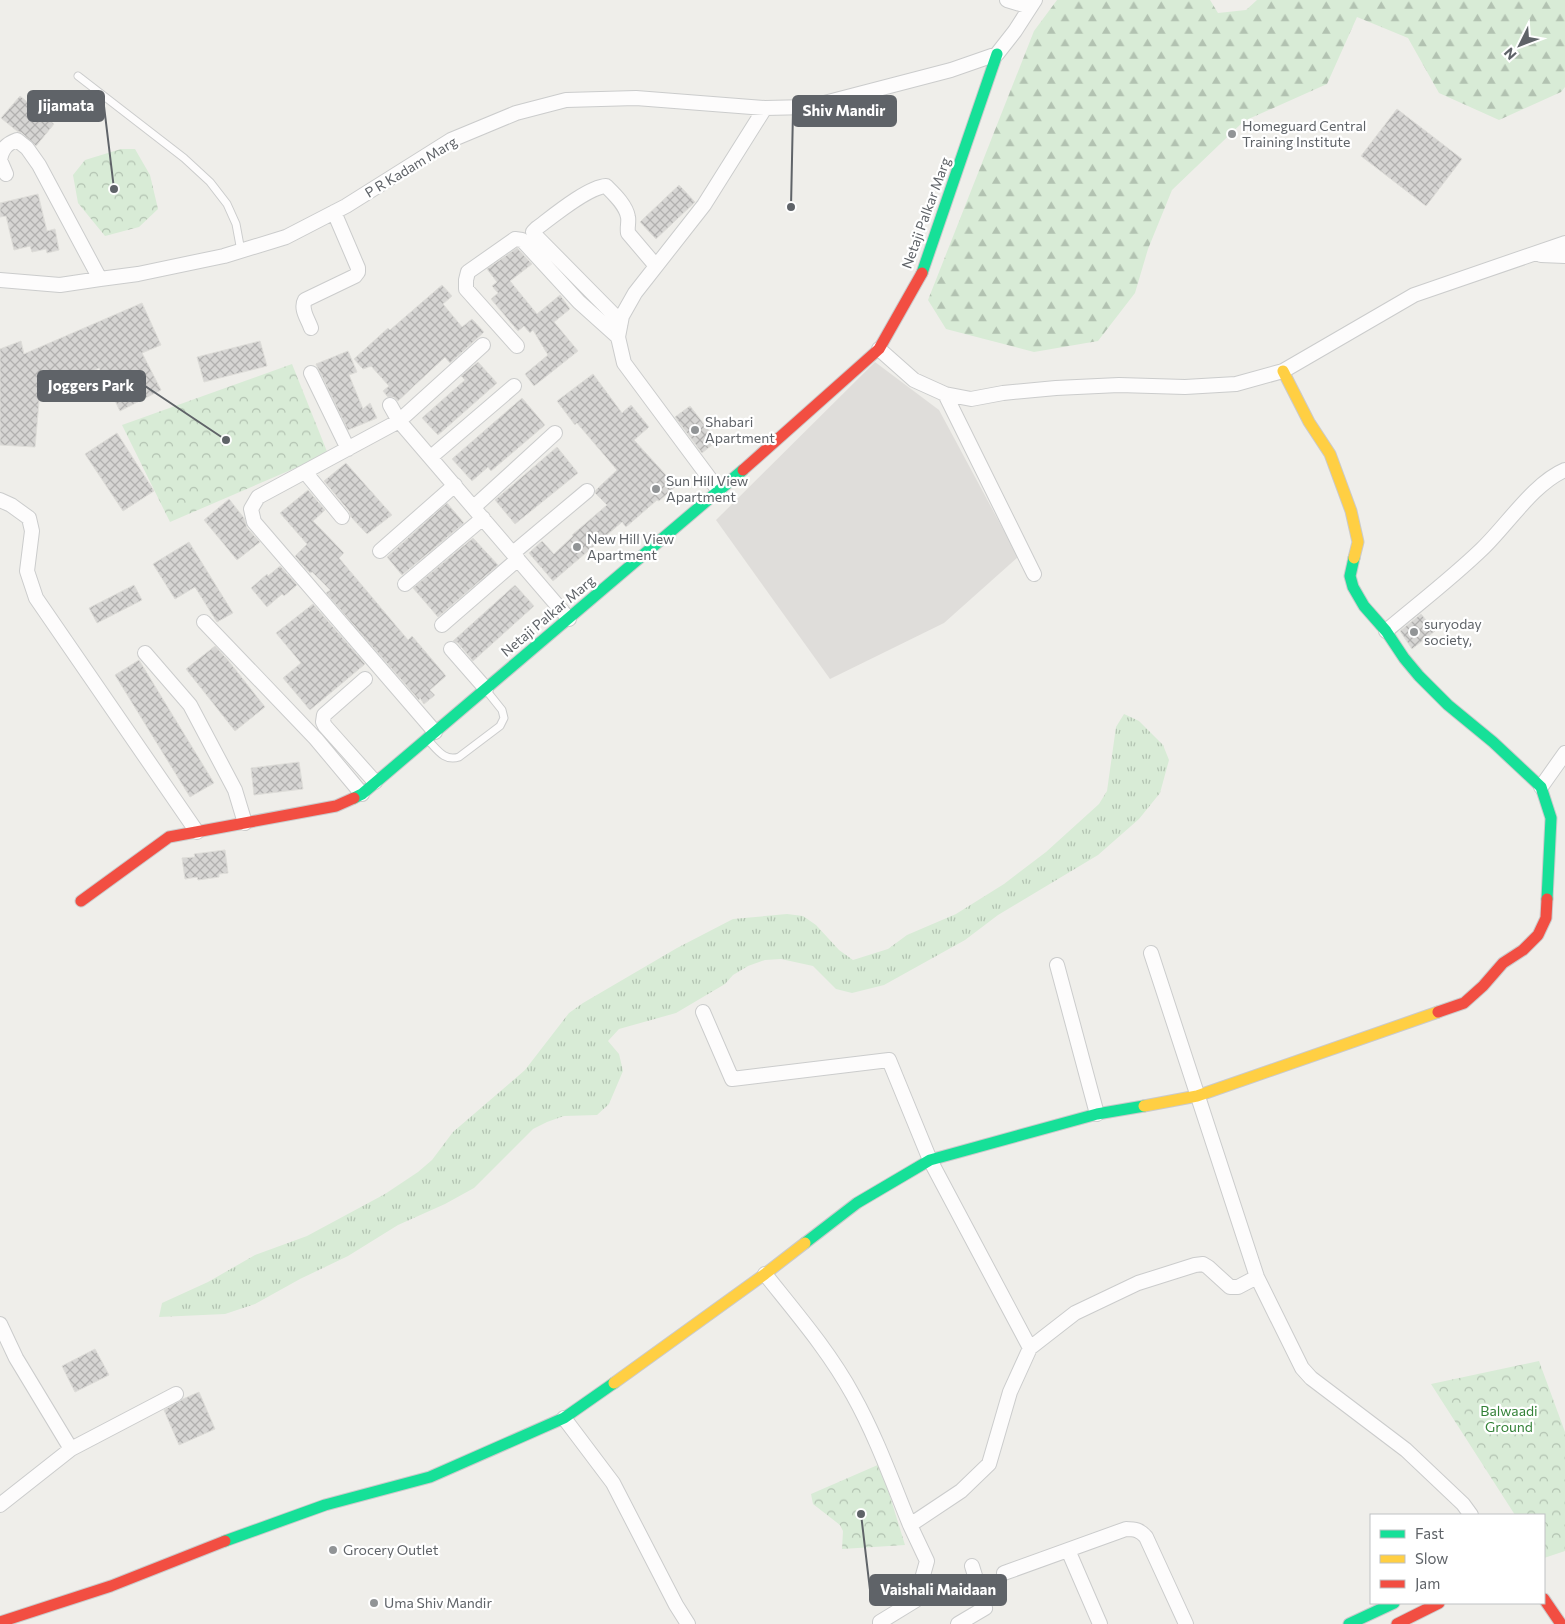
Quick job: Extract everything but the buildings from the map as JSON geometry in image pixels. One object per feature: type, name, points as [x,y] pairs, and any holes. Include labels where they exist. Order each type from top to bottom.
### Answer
[{"type":"street","points":[[996,54],[1015,31],[1032,4],[1007,0]]},
{"type":"street","name":"P R Kadam Marg","points":[[0,280],[60,285],[138,274],[214,258],[286,237],[346,206],[450,140],[516,113],[566,100],[636,98],[765,108],[809,107],[951,70],[996,54]]},
{"type":"street","name":"Netaji Palkar Marg","points":[[81,901],[169,837],[336,806],[362,794],[719,491],[879,349],[924,269],[996,54]]},
{"type":"street","points":[[719,491],[624,363],[618,337],[622,316],[635,293],[704,205],[765,108]]},
{"type":"street","points":[[6,174],[0,160],[2,151],[8,143],[16,140],[27,148],[39,165],[100,279]]},
{"type":"street","points":[[621,322],[533,232],[588,192],[600,186],[606,186],[621,203],[628,216],[628,233],[656,266]]},
{"type":"street","points":[[311,328],[304,309],[303,304],[305,300],[355,276],[358,272],[334,212]]},
{"type":"street","points":[[517,346],[466,289],[468,272],[515,239],[522,240],[580,302],[618,337]]},
{"type":"street","points":[[879,349],[914,380],[945,394],[971,399],[1003,393],[1056,388],[1119,385],[1185,387],[1236,384],[1283,371],[1414,295],[1565,243]]},
{"type":"street","points":[[1532,255],[1565,256]]},
{"type":"street","points":[[431,735],[254,522],[250,510],[258,497],[399,421],[483,345]]},
{"type":"street","points":[[0,1622],[111,1586],[207,1548],[325,1505],[430,1477],[564,1418],[765,1274],[857,1202],[930,1160],[1097,1114],[1197,1096],[1464,1003],[1483,986],[1503,963],[1523,950],[1538,935],[1546,918],[1551,818],[1542,787],[1493,742],[1448,705],[1419,676],[1386,631],[1364,606],[1352,587],[1350,576],[1358,542],[1351,511],[1330,454],[1309,422],[1283,371]]},
{"type":"street","points":[[311,373],[348,449]]},
{"type":"street","points":[[431,457],[514,386]]},
{"type":"street","points":[[945,394],[1034,574]]},
{"type":"street","points":[[390,405],[399,421],[569,619]]},
{"type":"street","points":[[405,584],[555,433]]},
{"type":"street","points":[[1386,631],[1426,599],[1482,549],[1550,478],[1565,470]]},
{"type":"street","points":[[304,472],[342,517]]},
{"type":"street","points":[[380,551],[455,485]]},
{"type":"street","points":[[442,625],[587,491]]},
{"type":"street","points":[[0,500],[12,505],[29,518],[32,531],[27,571],[36,598],[197,832]]},
{"type":"street","points":[[204,622],[316,739],[362,794]]},
{"type":"street","points":[[451,649],[486,689]]},
{"type":"street","points":[[145,653],[190,705],[235,790],[245,823]]},
{"type":"street","points":[[365,679],[324,715],[324,722],[325,726],[375,782]]},
{"type":"street","points":[[1542,787],[1565,753]]},
{"type":"street","points":[[1150,952],[1258,1277],[1302,1368],[1310,1378],[1406,1450],[1470,1514]]},
{"type":"street","points":[[1057,965],[1097,1114]]},
{"type":"street","points":[[703,1012],[732,1079],[889,1060],[930,1160],[1030,1348]]},
{"type":"street","points":[[910,1525],[961,1491],[989,1464],[1010,1392],[1030,1348],[1075,1313],[1138,1283],[1195,1265],[1203,1264],[1208,1267],[1230,1286],[1238,1287],[1258,1277]]},
{"type":"street","points":[[765,1274],[814,1335],[853,1394],[867,1421],[927,1561],[916,1600],[880,1622],[880,1624]]},
{"type":"street","points":[[0,1324],[16,1358],[71,1449]]},
{"type":"street","points":[[0,1504],[71,1449],[176,1394]]},
{"type":"street","points":[[564,1418],[613,1483],[676,1605],[688,1624]]},
{"type":"street","points":[[1004,1573],[1126,1529],[1134,1529],[1142,1532],[1146,1537],[1182,1623]]},
{"type":"street","points":[[1068,1550],[1100,1624]]},
{"type":"street","points":[[958,1624],[985,1608],[972,1566]]},
{"type":"street","points":[[1545,1600],[1562,1624]]},
{"type":"street","points":[[1349,1624],[1392,1604]]},
{"type":"street","points":[[1397,1624],[1437,1604]]},
{"type":"lane","points":[[78,76],[184,158],[210,182],[227,204],[233,217],[241,251]]},
{"type":"lane","points":[[431,735],[444,757],[454,759],[500,726],[504,718],[502,710],[486,689]]},
{"type":"shaded area","points":[[875,362],[939,410],[1018,557],[944,623],[830,679],[716,520]]},
{"type":"green space","points":[[1057,0],[1210,0],[1218,13],[1246,10],[1257,0],[1565,0],[1565,87],[1561,92],[1499,120],[1439,93],[1408,38],[1357,17],[1327,84],[1244,121],[1172,190],[1148,249],[1135,293],[1098,341],[1034,352],[946,329],[928,300],[1034,31]]},
{"type":"green space","points":[[121,149],[135,149],[150,175],[158,209],[139,227],[105,236],[78,203],[73,175],[85,160]]},
{"type":"green space","points":[[292,364],[328,454],[170,522],[122,425]]},
{"type":"green space","points":[[1124,714],[1139,721],[1163,745],[1169,760],[1160,793],[1139,819],[1098,855],[998,915],[965,940],[884,985],[852,993],[836,989],[813,966],[781,959],[765,960],[748,966],[733,975],[725,984],[676,1013],[619,1029],[608,1041],[619,1054],[623,1071],[609,1104],[597,1115],[564,1116],[533,1129],[474,1188],[445,1204],[398,1225],[348,1256],[300,1279],[255,1304],[225,1314],[159,1317],[162,1303],[208,1282],[255,1255],[307,1236],[385,1194],[418,1172],[432,1160],[453,1132],[525,1070],[569,1013],[677,948],[733,919],[787,914],[803,916],[816,925],[839,950],[853,960],[888,949],[907,935],[956,914],[1004,884],[1046,852],[1099,804],[1107,791],[1116,727]]},
{"type":"green space","name":"Balwaadi Ground","points":[[1539,1361],[1565,1432],[1565,1551],[1545,1558],[1545,1514],[1514,1514],[1431,1384]]},
{"type":"green space","points":[[880,1464],[905,1545],[842,1549],[843,1531],[840,1525],[813,1504],[811,1494]]},
{"type":"traffic: fast","points":[[922,273],[997,54]]},
{"type":"traffic: fast","points":[[354,798],[362,794],[743,470]]},
{"type":"traffic: fast","points":[[1354,558],[1350,576],[1353,587],[1364,606],[1386,631],[1404,658],[1448,705],[1493,742],[1541,787],[1551,818],[1547,899]]},
{"type":"traffic: fast","points":[[805,1243],[857,1203],[930,1160],[1097,1114],[1144,1106]]},
{"type":"traffic: fast","points":[[225,1541],[325,1505],[430,1477],[564,1418],[614,1383]]},
{"type":"traffic: fast","points":[[1349,1624],[1392,1604]]},
{"type":"traffic: slow","points":[[1283,371],[1309,422],[1330,454],[1351,511],[1358,542],[1354,558]]},
{"type":"traffic: slow","points":[[1144,1106],[1197,1096],[1438,1012]]},
{"type":"traffic: slow","points":[[614,1383],[805,1243]]},
{"type":"traffic: jam","points":[[743,470],[879,349],[922,273]]},
{"type":"traffic: jam","points":[[81,901],[169,837],[336,806],[354,798]]},
{"type":"traffic: jam","points":[[1438,1012],[1464,1003],[1483,986],[1503,963],[1523,950],[1538,935],[1546,918],[1547,899]]},
{"type":"traffic: jam","points":[[0,1622],[111,1586],[225,1541]]},
{"type":"traffic: jam","points":[[1545,1600],[1561,1624]]},
{"type":"traffic: jam","points":[[1397,1624],[1437,1604]]},
{"type":"place","name":"Homeguard Central Training Institute","points":[[1232,134]]},
{"type":"place","name":"Jijamata","points":[[114,189]]},
{"type":"place","name":"Shiv Mandir","points":[[791,207]]},
{"type":"place","name":"Shabari Apartment","points":[[695,430]]},
{"type":"place","name":"Joggers Park","points":[[226,440]]},
{"type":"place","name":"Sun Hill View Apartment","points":[[656,489]]},
{"type":"place","name":"New Hill View Apartment","points":[[577,547]]},
{"type":"place","name":"suryoday society,","points":[[1414,632]]},
{"type":"place","name":"Vaishali Maidaan","points":[[861,1514]]},
{"type":"place","name":"Grocery Outlet","points":[[333,1550]]},
{"type":"place","name":"Uma Shiv Mandir","points":[[374,1603]]}]
